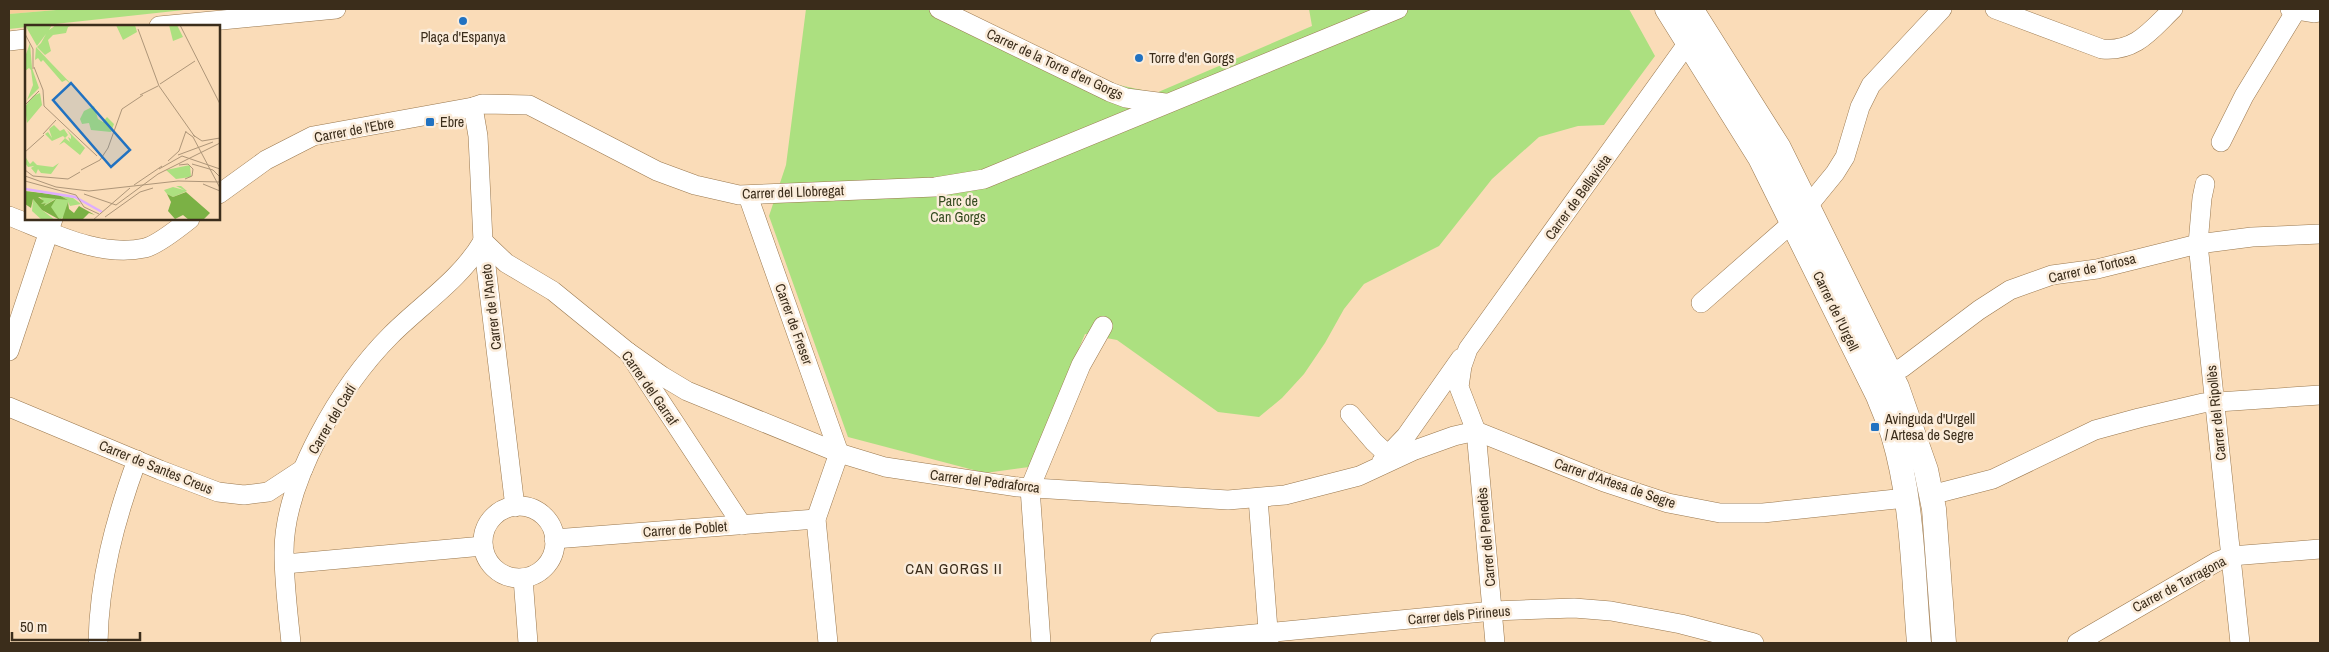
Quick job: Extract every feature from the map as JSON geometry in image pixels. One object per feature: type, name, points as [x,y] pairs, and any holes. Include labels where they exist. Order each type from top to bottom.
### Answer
[{"type":"street","points":[[169,25],[336,9]]},
{"type":"street","name":"Carrer de la Torre d'en Gorgs","points":[[939,9],[1126,98],[1169,103],[1398,9]]},
{"type":"street","name":"Carrer de l'Urgell","points":[[1667,9],[1760,158],[1800,215],[1889,370],[1913,427],[1926,470],[1931,495],[1944,643]]},
{"type":"street","name":"Carrer de l'Urgell","points":[[1691,9],[1775,141],[1800,215],[1893,434],[1906,498],[1919,643]]},
{"type":"street","points":[[1701,304],[1800,215],[1835,173],[1845,157],[1860,107],[1871,85],[1942,9]]},
{"type":"street","points":[[1995,9],[2102,49],[2117,50],[2142,40],[2173,9]]},
{"type":"street","points":[[2221,142],[2244,96],[2294,9],[2320,12]]},
{"type":"street","points":[[9,41],[25,39]]},
{"type":"street","name":"Carrer de Bellavista","points":[[1366,473],[1388,455],[1406,436],[1688,44]]},
{"type":"street","name":"Carrer del Llobregat","points":[[1095,135],[1107,122],[1117,106],[1100,86]]},
{"type":"street","name":"Carrer del Llobregat","points":[[473,108],[482,104],[529,105],[657,171],[695,185],[748,196],[817,190],[934,187],[984,179],[1169,103]]},
{"type":"street","name":"Carrer de l'Ebre","points":[[220,193],[266,160],[313,136],[473,108]]},
{"type":"street","name":"Carrer de l'Aneto","points":[[473,108],[479,155],[484,241],[515,507]]},
{"type":"street","name":"Carrer del Ripollès","points":[[2206,184],[2202,198],[2198,244],[2240,643]]},
{"type":"street","name":"Carrer de Freser","points":[[748,196],[839,453]]},
{"type":"street","points":[[9,216],[25,219]]},
{"type":"street","points":[[28,220],[51,225],[71,240],[117,250],[147,248],[189,220]]},
{"type":"street","points":[[9,351],[51,225]]},
{"type":"street","name":"Carrer de Tortosa","points":[[1889,370],[1902,368],[2010,290],[2052,275],[2097,269],[2198,244],[2252,237],[2320,234]]},
{"type":"street","name":"Carrer del Garraf","points":[[484,241],[506,263],[553,291],[628,352],[742,525]]},
{"type":"street","name":"Carrer del Cadí","points":[[290,643],[284,552],[288,517],[303,469],[328,420],[361,372],[390,336],[475,256],[484,241]]},
{"type":"street","points":[[1041,643],[1030,488],[1081,365],[1102,326]]},
{"type":"street","name":"Carrer de Bellavista","points":[[1468,349],[1462,366],[1459,387],[1476,432]]},
{"type":"street","name":"Carrer del Pedraforca","points":[[628,352],[687,391],[839,453],[885,468],[1030,488],[1228,500],[1285,495],[1366,473]]},
{"type":"street","points":[[1931,495],[1994,479],[2095,430],[2203,403],[2320,394]]},
{"type":"street","name":"Carrer de Santes Creus","points":[[9,407],[218,492],[244,495],[268,492],[303,469]]},
{"type":"street","points":[[1350,414],[1388,455]]},
{"type":"street","points":[[1366,473],[1414,450],[1454,436],[1476,432]]},
{"type":"street","name":"Carrer d'Artesa de Segre","points":[[1476,432],[1604,482],[1668,503],[1720,513],[1763,513],[1906,498]]},
{"type":"street","name":"Carrer del Penedès","points":[[1476,432],[1495,643]]},
{"type":"street","points":[[828,643],[816,519],[839,453]]},
{"type":"street","points":[[98,643],[99,606],[106,559],[137,460]]},
{"type":"street","points":[[1258,498],[1269,639]]},
{"type":"street","points":[[526,506],[538,511],[549,522],[554,540],[554,551],[549,563],[540,572],[523,578],[509,578],[494,569],[486,560],[483,546],[484,529],[491,518],[509,507],[526,506]]},
{"type":"street","name":"Carrer de Poblet","points":[[554,540],[816,519]]},
{"type":"street","points":[[285,564],[483,546]]},
{"type":"street","name":"Carrer de Tarragona","points":[[2077,643],[2218,561],[2231,556],[2320,549]]},
{"type":"street","points":[[523,578],[528,643]]},
{"type":"street","name":"Carrer dels Pirineus","points":[[1160,643],[1269,639],[1493,611],[1574,608],[1612,611],[1681,624],[1754,643]]},
{"type":"shaded area","points":[[9,9],[68,9],[9,14]]},
{"type":"green space","points":[[68,9],[193,9],[46,25],[25,25],[25,27],[9,29],[9,14]]},
{"type":"green space","name":"Parc de Can Gorgs","points":[[806,9],[955,9],[1105,82],[1156,93],[1312,26],[1309,9],[1629,9],[1655,56],[1604,125],[1578,126],[1539,137],[1492,179],[1439,246],[1364,284],[1344,309],[1325,343],[1304,374],[1282,398],[1259,417],[1218,412],[1117,340],[1085,334],[1029,467],[985,473],[848,437],[769,216],[786,165]]},
{"type":"place","name":"Plaça d'Espanya","points":[[463,21]]},
{"type":"place","name":"Torre d'en Gorgs","points":[[1139,58]]},
{"type":"place","name":"Ebre","points":[[430,122]]},
{"type":"place","name":"Avinguda d'Urgell / Artesa de Segre","points":[[1875,427]]},
{"type":"district","name":"CAN GORGS II","points":[[954,569]]}]
